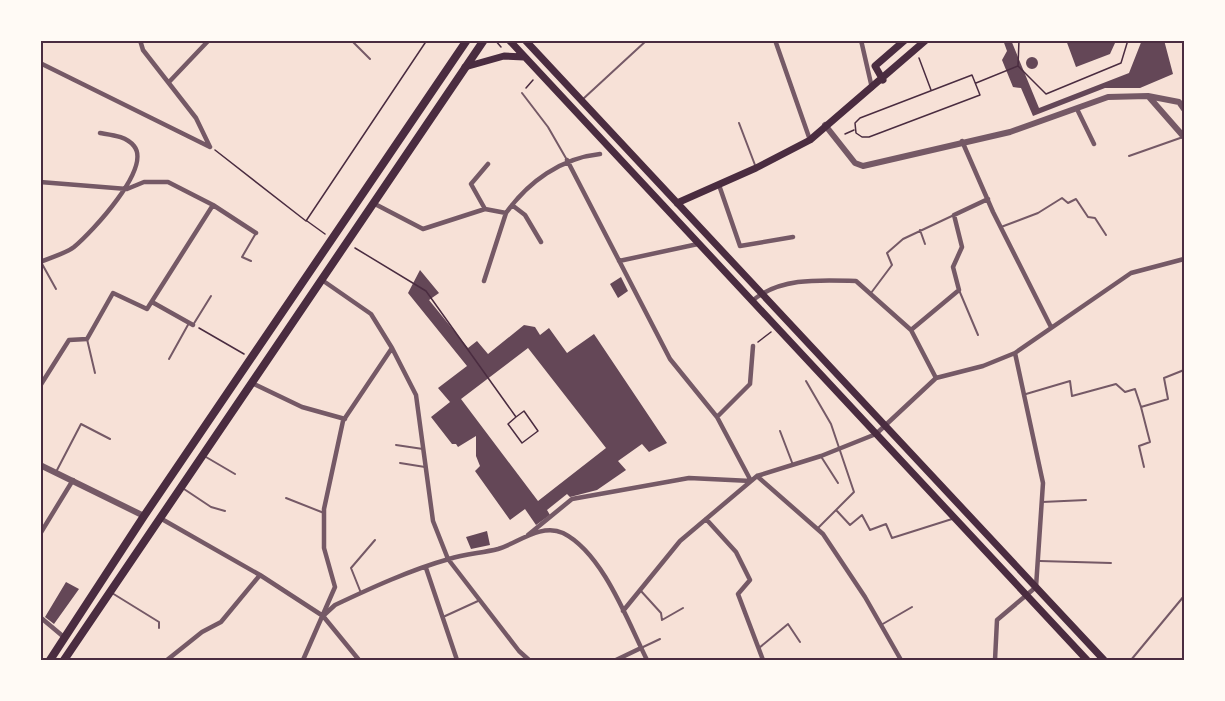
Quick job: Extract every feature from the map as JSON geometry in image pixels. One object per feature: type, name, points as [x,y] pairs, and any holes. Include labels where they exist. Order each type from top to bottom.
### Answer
[{"type":"main road","points":[[66,660],[484,40]]},
{"type":"main road","points":[[509,40],[1087,660]]},
{"type":"main road","points":[[525,40],[1104,660]]},
{"type":"main road","points":[[530,40],[537,54]]},
{"type":"main road","points":[[883,80],[875,66],[905,40]]},
{"type":"main road","points":[[676,203],[756,168],[810,140],[825,125],[883,80],[926,40]]},
{"type":"main road","points":[[50,660],[144,516],[333,240],[465,41]]},
{"type":"main road","points":[[465,67],[504,56],[524,57]]},
{"type":"street","points":[[170,81],[209,40]]},
{"type":"street","points":[[775,40],[810,140]]},
{"type":"street","points":[[861,40],[872,88]]},
{"type":"street","points":[[140,41],[143,50],[170,81],[196,118],[210,147]]},
{"type":"street","points":[[40,63],[210,147]]},
{"type":"street","points":[[825,125],[855,163],[863,166],[962,141],[1010,132],[1108,97],[1148,96],[1179,102],[1185,109]]},
{"type":"street","points":[[1148,96],[1184,137]]},
{"type":"street","points":[[1077,109],[1094,144]]},
{"type":"street","points":[[40,262],[73,247],[127,189],[139,159],[135,147],[126,139],[100,133]]},
{"type":"street","points":[[962,141],[1001,226],[1052,327]]},
{"type":"street","points":[[484,280],[506,213],[512,205],[534,183],[567,160],[600,154]]},
{"type":"street","points":[[567,160],[670,359],[717,417],[750,481]]},
{"type":"street","points":[[485,209],[471,184],[488,164]]},
{"type":"street","points":[[40,182],[127,189],[144,182],[168,182],[213,205],[256,233]]},
{"type":"street","points":[[719,185],[740,246],[793,237]]},
{"type":"street","points":[[911,330],[959,290],[953,267],[962,247],[954,215],[988,199]]},
{"type":"street","points":[[373,203],[423,229],[485,209],[506,213]]},
{"type":"street","points":[[40,386],[69,340],[87,339],[113,293],[147,309],[213,205]]},
{"type":"street","points":[[512,205],[525,215],[541,242]]},
{"type":"street","points":[[619,261],[698,244]]},
{"type":"street","points":[[623,611],[680,541],[750,481],[876,434],[936,378],[983,366],[1015,352],[1131,273],[1185,259]]},
{"type":"street","points":[[322,280],[371,314],[392,348],[416,395],[433,521],[448,559],[529,660]]},
{"type":"street","points":[[752,301],[761,293],[780,285],[818,280],[856,281],[911,330],[936,378]]},
{"type":"street","points":[[152,302],[191,324]]},
{"type":"street","points":[[717,417],[750,384],[753,346]]},
{"type":"street","points":[[303,660],[335,587],[324,548],[324,513],[345,419],[392,348]]},
{"type":"street","points":[[995,660],[997,620],[1028,597],[1036,587],[1042,502],[1043,483],[1015,352]]},
{"type":"street","points":[[252,383],[302,407],[345,419]]},
{"type":"street","points":[[40,465],[144,516]]},
{"type":"street","points":[[757,477],[823,534],[865,597],[901,660]]},
{"type":"street","points":[[527,536],[572,500],[689,478],[750,481]]},
{"type":"street","points":[[40,534],[73,480]]},
{"type":"street","points":[[160,518],[260,575],[323,616],[359,660]]},
{"type":"street","points":[[706,519],[736,552],[750,580],[738,594],[764,660]]},
{"type":"street","points":[[323,616],[335,605],[361,593],[448,559],[501,548],[527,536],[549,530],[561,532],[576,541],[589,554],[623,611],[647,660]]},
{"type":"street","points":[[426,568],[457,660]]},
{"type":"street","points":[[167,660],[202,632],[221,622],[260,575]]},
{"type":"street","points":[[40,617],[65,638]]},
{"type":"street","points":[[616,660],[641,648]]},
{"type":"lane","points":[[351,40],[370,58]]},
{"type":"lane","points":[[581,100],[647,40]]},
{"type":"lane","points":[[522,93],[548,127],[567,160]]},
{"type":"lane","points":[[739,123],[756,168]]},
{"type":"lane","points":[[1129,156],[1184,137]]},
{"type":"lane","points":[[1001,226],[1038,213],[1062,198],[1068,203],[1076,199],[1088,217],[1095,218],[1106,235]]},
{"type":"lane","points":[[871,293],[892,265],[887,252],[903,239],[954,215]]},
{"type":"lane","points":[[920,230],[925,244]]},
{"type":"lane","points":[[251,261],[242,257],[256,233]]},
{"type":"lane","points":[[40,262],[56,288]]},
{"type":"lane","points":[[959,290],[978,335]]},
{"type":"lane","points":[[169,359],[211,296]]},
{"type":"lane","points":[[87,339],[95,373]]},
{"type":"lane","points":[[1141,406],[1168,399],[1164,378],[1185,370]]},
{"type":"lane","points":[[806,381],[831,424],[854,492],[817,529]]},
{"type":"lane","points":[[1023,394],[1070,381],[1072,396],[1116,384],[1125,392],[1136,389],[1149,442],[1139,446],[1144,467]]},
{"type":"lane","points":[[56,472],[81,424],[110,439]]},
{"type":"lane","points":[[780,431],[793,465]]},
{"type":"lane","points":[[396,446],[423,449]]},
{"type":"lane","points":[[203,456],[235,474]]},
{"type":"lane","points":[[821,456],[838,483]]},
{"type":"lane","points":[[400,463],[425,467]]},
{"type":"lane","points":[[181,488],[211,507],[225,511]]},
{"type":"lane","points":[[286,498],[324,513]]},
{"type":"lane","points":[[1042,502],[1086,500]]},
{"type":"lane","points":[[836,510],[850,525],[862,515],[870,530],[886,524],[892,538],[955,518]]},
{"type":"lane","points":[[361,593],[351,568],[375,540]]},
{"type":"lane","points":[[1037,561],[1111,563]]},
{"type":"lane","points":[[641,591],[661,613],[662,620],[683,608]]},
{"type":"lane","points":[[110,592],[159,622],[159,628]]},
{"type":"lane","points":[[1131,660],[1185,596]]},
{"type":"lane","points":[[443,617],[480,600]]},
{"type":"lane","points":[[881,626],[912,606]]},
{"type":"lane","points":[[759,648],[788,624],[800,642]]},
{"type":"lane","points":[[641,648],[660,639]]},
{"type":"path","points":[[306,221],[427,40]]},
{"type":"path","points":[[495,40],[501,47]]},
{"type":"path","points":[[1019,40],[1018,66],[1046,94],[1121,63],[1128,40]]},
{"type":"path","points":[[915,50],[932,91]]},
{"type":"path","points":[[975,84],[1018,66]]},
{"type":"path","points":[[522,93],[539,73]]},
{"type":"path","points":[[972,75],[975,84],[980,95],[869,137],[862,137],[855,130],[855,123],[860,118],[972,75]]},
{"type":"path","points":[[835,138],[855,130]]},
{"type":"path","points":[[210,147],[333,240]]},
{"type":"path","points":[[347,242],[426,291],[516,417]]},
{"type":"path","points":[[191,324],[252,359]]},
{"type":"path","points":[[753,346],[776,327]]},
{"type":"path","points":[[524,411],[538,431],[522,443],[508,424],[516,417],[524,411]]},
{"type":"building","points":[[1003,40],[1011,40],[1039,108],[1129,73],[1142,40],[1149,43],[1164,40],[1173,74],[1140,88],[1105,88],[1033,116],[1021,88],[1013,87],[1002,60],[1007,51]]},
{"type":"building","points":[[1066,40],[1114,40],[1115,43],[1110,54],[1076,67]]},
{"type":"building","points":[[1032,57],[1038,63],[1032,69],[1026,63]]},
{"type":"building","points":[[420,270],[439,293],[429,300],[468,348],[477,341],[488,354],[524,325],[535,327],[540,335],[549,328],[567,353],[594,334],[667,443],[649,452],[642,444],[618,461],[626,470],[597,490],[570,497],[567,494],[547,510],[550,515],[536,525],[525,509],[510,520],[475,471],[480,466],[476,456],[476,436],[458,447],[452,444],[431,417],[450,402],[438,388],[467,366],[408,293]],"holes":[[[528,348],[606,448],[538,501],[461,399]]]},
{"type":"building","points":[[621,277],[628,291],[618,298],[610,284]]},
{"type":"building","points":[[487,531],[490,545],[471,549],[466,537]]},
{"type":"building","points":[[66,582],[79,589],[54,624],[45,617]]}]
